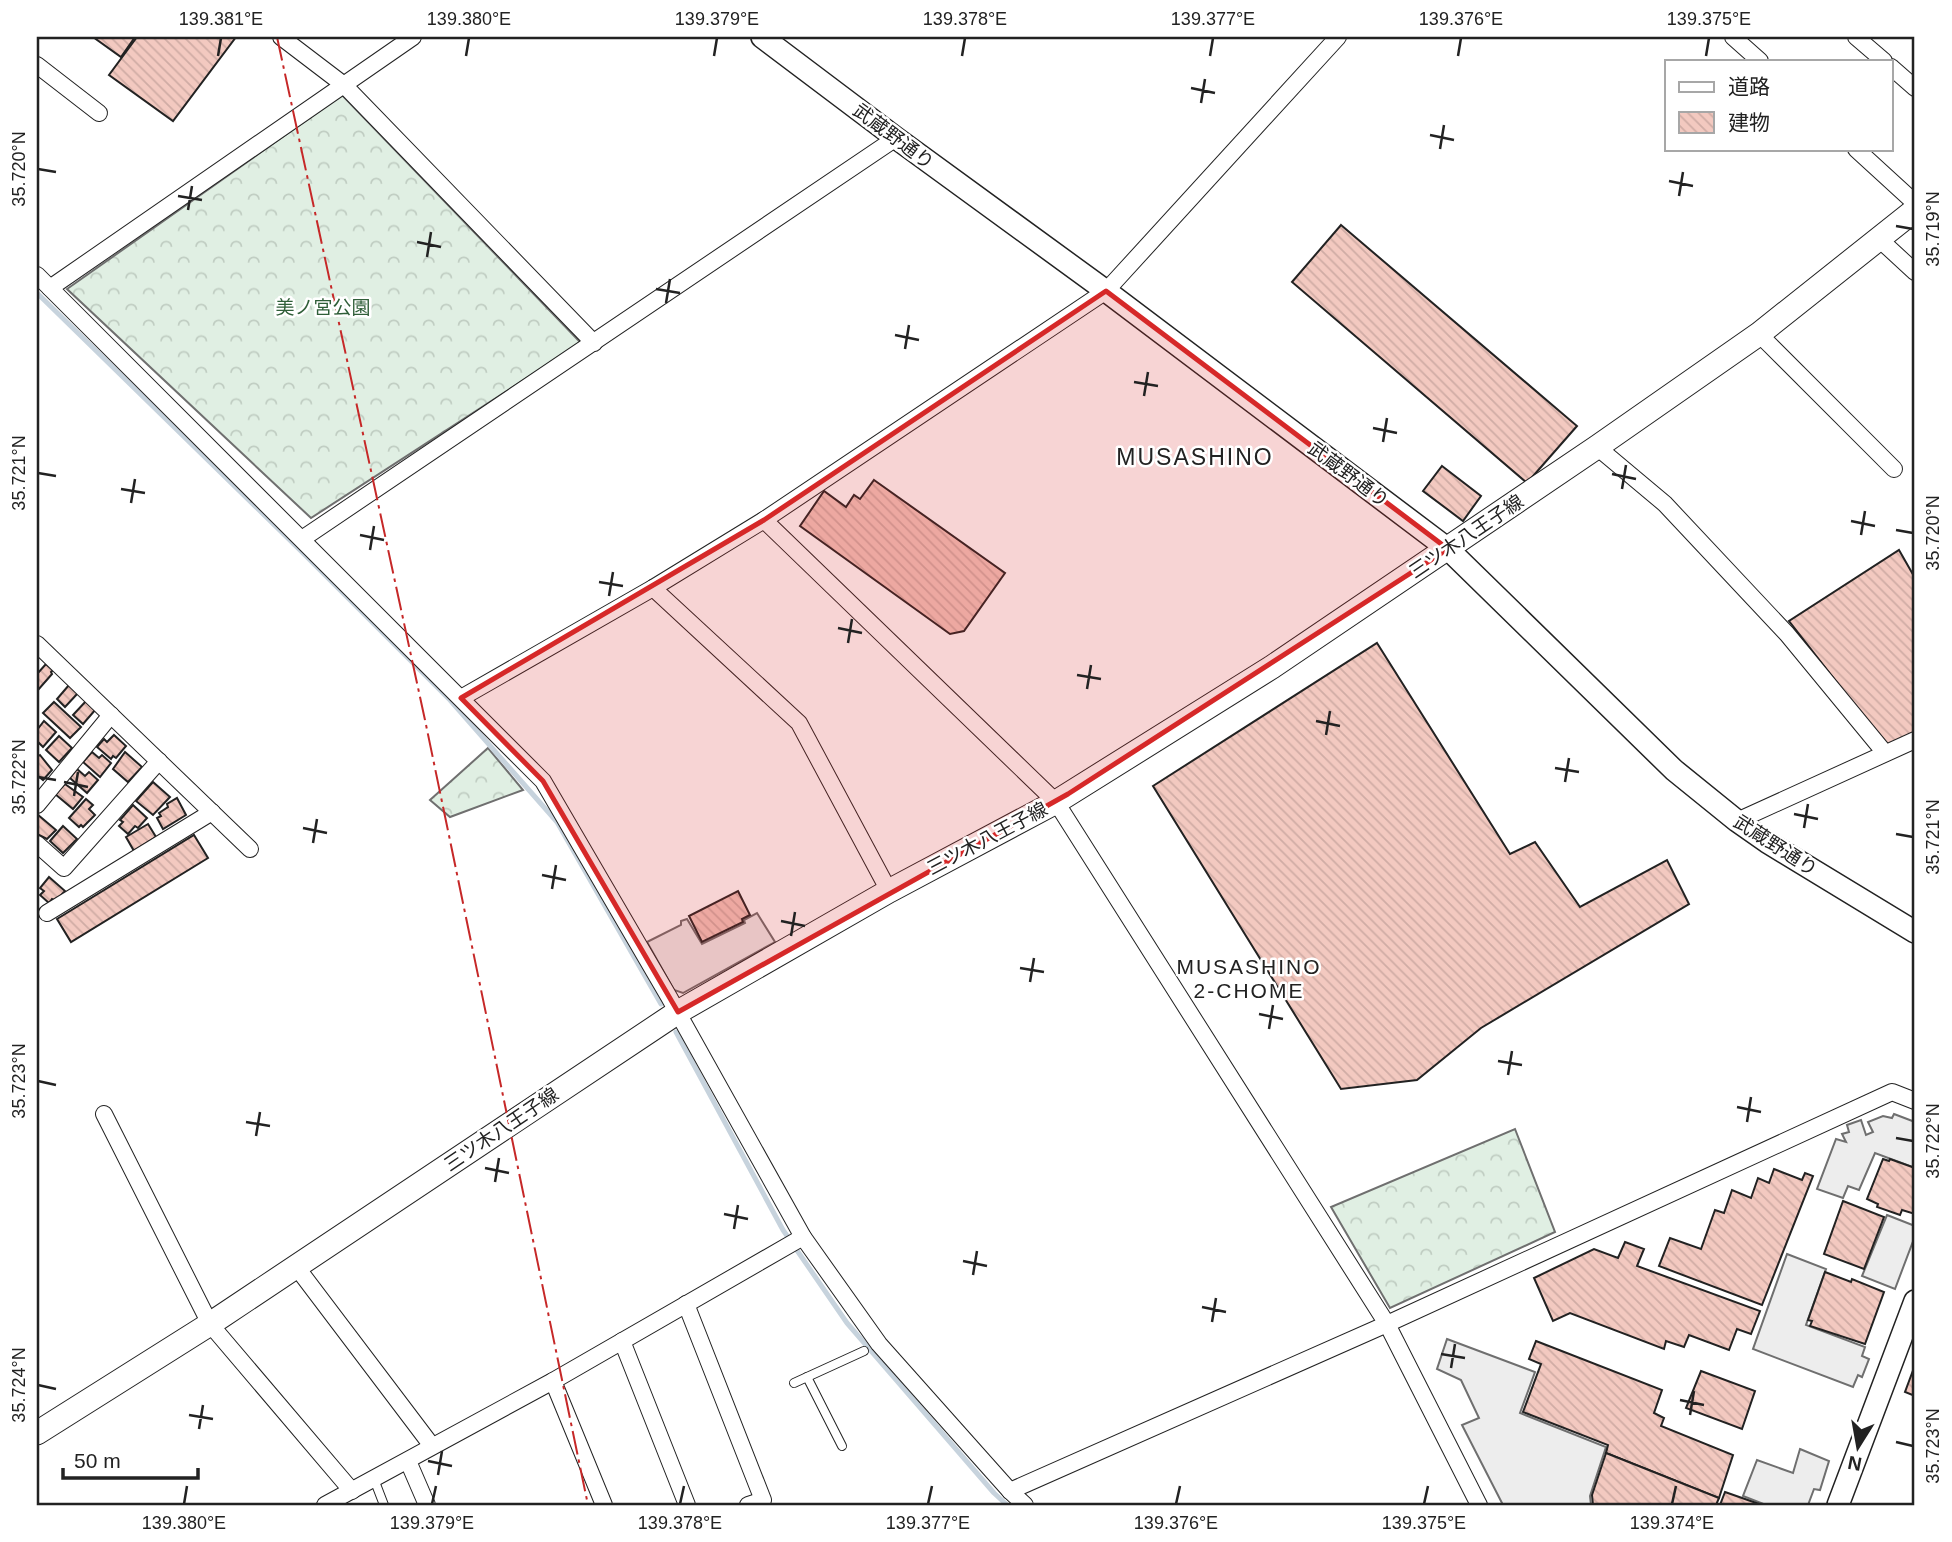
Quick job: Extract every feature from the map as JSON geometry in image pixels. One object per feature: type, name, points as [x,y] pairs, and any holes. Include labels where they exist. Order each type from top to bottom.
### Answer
[{"type":"main road","name":"三ツ木八王子線","points":[[37,1433],[210,1324],[678,1012],[889,891],[1056,802],[1272,667],[1759,334],[1915,210]]},
{"type":"street","points":[[281,37],[344,85],[594,343]]},
{"type":"street","points":[[50,288],[413,37]]},
{"type":"street","name":"武蔵野通り","points":[[762,37],[1106,291],[1448,549],[1674,770],[1737,821],[1915,932]]},
{"type":"street","points":[[461,698],[653,588],[764,520],[1106,291],[1338,37]]},
{"type":"street","points":[[1734,37],[1759,60]]},
{"type":"street","points":[[1856,37],[1883,60]]},
{"type":"street","points":[[37,65],[99,113]]},
{"type":"street","points":[[1892,68],[1915,88]]},
{"type":"street","points":[[302,539],[896,138]]},
{"type":"street","points":[[1857,150],[1915,202]]},
{"type":"street","points":[[1878,238],[1915,272]]},
{"type":"street","points":[[37,275],[543,781],[678,1012],[801,1238],[872,1347],[1025,1505]]},
{"type":"street","points":[[1759,334],[1894,469]]},
{"type":"street","points":[[1597,447],[1675,514],[1787,634],[1885,753]]},
{"type":"street","points":[[764,520],[1056,802],[1387,1324],[1479,1505]]},
{"type":"street","points":[[653,588],[799,723],[889,891]]},
{"type":"street","points":[[39,651],[111,715],[250,849]]},
{"type":"street","points":[[37,804],[111,715]]},
{"type":"street","points":[[1737,821],[1915,740]]},
{"type":"street","points":[[37,844],[64,868],[159,761]]},
{"type":"street","points":[[47,914],[212,812]]},
{"type":"street","points":[[1010,1491],[1387,1324],[1892,1092],[1915,1101]]},
{"type":"street","points":[[104,1114],[210,1324],[352,1491]]},
{"type":"street","points":[[325,1505],[553,1381],[801,1238]]},
{"type":"street","points":[[295,1265],[432,1446]]},
{"type":"street","points":[[1838,1505],[1915,1301]]},
{"type":"street","points":[[686,1304],[763,1500],[748,1505]]},
{"type":"street","points":[[622,1342],[687,1505]]},
{"type":"street","points":[[553,1381],[604,1505]]},
{"type":"street","points":[[408,1461],[427,1505]]},
{"type":"lane","points":[[794,1383],[872,1347]]},
{"type":"lane","points":[[807,1377],[842,1446]]},
{"type":"lane","points":[[373,1479],[384,1505]]},
{"type":"highlighted area","points":[[1106,291],[1448,549],[1068,794],[678,1012],[543,781],[461,698],[764,520]]},
{"type":"green space","name":"美ノ宮公園","points":[[342,95],[581,343],[311,518],[67,289]]},
{"type":"green space","points":[[488,748],[523,790],[450,817],[430,800]]},
{"type":"green space","points":[[1515,1129],[1555,1232],[1390,1308],[1331,1207]]},
{"type":"shaded area","points":[[757,913],[775,942],[683,993],[674,990],[647,942],[681,925],[681,921],[687,919],[702,944],[745,923],[744,920]]},
{"type":"shaded area","points":[[1894,1114],[1915,1122],[1915,1168],[1875,1153],[1859,1190],[1848,1186],[1843,1198],[1817,1189],[1836,1139],[1846,1142],[1842,1134],[1849,1132],[1847,1125],[1861,1120],[1866,1135],[1873,1132],[1868,1122],[1883,1116],[1892,1118]]},
{"type":"shaded area","points":[[1887,1215],[1915,1226],[1915,1236],[1895,1289],[1862,1276]]},
{"type":"shaded area","points":[[1787,1254],[1826,1269],[1806,1325],[1865,1347],[1862,1356],[1869,1359],[1862,1377],[1858,1375],[1853,1387],[1753,1349]]},
{"type":"shaded area","points":[[1447,1339],[1535,1372],[1520,1413],[1606,1447],[1590,1496],[1591,1505],[1503,1505],[1462,1425],[1479,1418],[1461,1380],[1437,1369]]},
{"type":"shaded area","points":[[1800,1449],[1829,1461],[1820,1490],[1814,1489],[1808,1505],[1766,1505],[1743,1496],[1757,1460],[1793,1473]]},
{"type":"building","points":[[93,37],[135,37],[121,57]]},
{"type":"building","points":[[137,37],[236,37],[173,121],[109,75]]},
{"type":"building","points":[[1341,225],[1577,426],[1527,483],[1292,282]]},
{"type":"building","points":[[1442,466],[1481,496],[1463,521],[1423,491]]},
{"type":"building","points":[[874,480],[1005,573],[964,631],[950,634],[800,526],[824,491],[846,507],[854,495],[860,499]]},
{"type":"building","points":[[1899,550],[1915,578],[1915,736],[1888,748],[1789,621]]},
{"type":"building","points":[[1377,643],[1510,854],[1535,842],[1580,907],[1667,860],[1689,904],[1481,1028],[1417,1080],[1341,1089],[1153,786]]},
{"type":"building","points":[[46,664],[53,670],[52,674],[38,690],[37,674]]},
{"type":"building","points":[[69,685],[78,693],[65,707],[57,699]]},
{"type":"building","points":[[87,700],[96,709],[83,724],[73,715]]},
{"type":"building","points":[[54,702],[81,727],[70,738],[43,713]]},
{"type":"building","points":[[44,721],[56,732],[43,747],[37,741],[37,730]]},
{"type":"building","points":[[114,735],[126,746],[116,758],[113,756],[111,759],[97,747],[104,739],[107,742]]},
{"type":"building","points":[[59,736],[72,748],[59,762],[46,750]]},
{"type":"building","points":[[92,752],[99,758],[102,755],[111,763],[100,777],[83,762]]},
{"type":"building","points":[[125,752],[142,767],[128,782],[113,769]]},
{"type":"building","points":[[40,755],[52,770],[43,780],[37,775],[37,757]]},
{"type":"building","points":[[77,769],[85,776],[89,772],[98,780],[87,793],[70,778]]},
{"type":"building","points":[[153,782],[170,797],[153,815],[136,801]]},
{"type":"building","points":[[65,784],[83,797],[73,809],[55,794]]},
{"type":"building","points":[[177,798],[186,815],[163,829],[157,818],[161,816],[159,813]]},
{"type":"building","points":[[86,799],[93,805],[89,809],[95,815],[83,827],[79,827],[69,818]]},
{"type":"building","points":[[133,805],[147,818],[128,834],[119,826],[123,822],[120,820]]},
{"type":"building","points":[[37,814],[56,830],[47,839],[37,834]]},
{"type":"building","points":[[148,824],[156,837],[134,851],[126,837]]},
{"type":"building","points":[[63,826],[77,839],[63,853],[50,841]]},
{"type":"building","points":[[194,835],[208,858],[71,942],[57,919]]},
{"type":"building","points":[[49,877],[65,891],[56,901],[52,899],[49,903],[40,895],[44,891],[40,888]]},
{"type":"building","points":[[738,891],[750,915],[742,919],[743,922],[702,942],[689,916]]},
{"type":"building","points":[[1883,1159],[1915,1168],[1915,1214],[1902,1210],[1900,1215],[1877,1207],[1878,1204],[1867,1199]]},
{"type":"building","points":[[1774,1169],[1802,1180],[1805,1173],[1813,1176],[1762,1305],[1659,1266],[1670,1238],[1701,1249],[1715,1210],[1724,1213],[1732,1190],[1751,1198],[1758,1178],[1769,1183]]},
{"type":"building","points":[[1843,1201],[1884,1217],[1864,1269],[1824,1254]]},
{"type":"building","points":[[1625,1242],[1644,1249],[1637,1266],[1760,1311],[1751,1334],[1737,1329],[1729,1350],[1689,1335],[1684,1347],[1666,1341],[1664,1349],[1570,1313],[1553,1321],[1534,1278],[1594,1249],[1618,1258]]},
{"type":"building","points":[[1825,1272],[1884,1292],[1865,1344],[1810,1326],[1812,1321],[1808,1320]]},
{"type":"building","points":[[1536,1341],[1662,1390],[1654,1413],[1664,1418],[1661,1426],[1733,1455],[1719,1498],[1606,1453],[1608,1445],[1523,1412],[1541,1364],[1529,1359]]},
{"type":"building","points":[[1915,1365],[1915,1396],[1905,1392]]},
{"type":"building","points":[[1701,1371],[1755,1391],[1742,1429],[1686,1408]]},
{"type":"building","points":[[1606,1453],[1719,1498],[1716,1505],[1593,1505],[1592,1495]]},
{"type":"building","points":[[1725,1492],[1762,1505],[1720,1505]]},
{"type":"waterway","points":[[37,293],[450,700],[557,822],[661,1004]]},
{"type":"waterway","points":[[676,1032],[783,1230],[847,1323],[1007,1505]]},
{"type":"power","points":[[277,37],[425,720],[588,1505]]},
{"type":"district","name":"MUSASHINO","points":[[1195,457]]},
{"type":"district","name":"MUSASHINO 2-CHOME","points":[[1249,979]]}]
